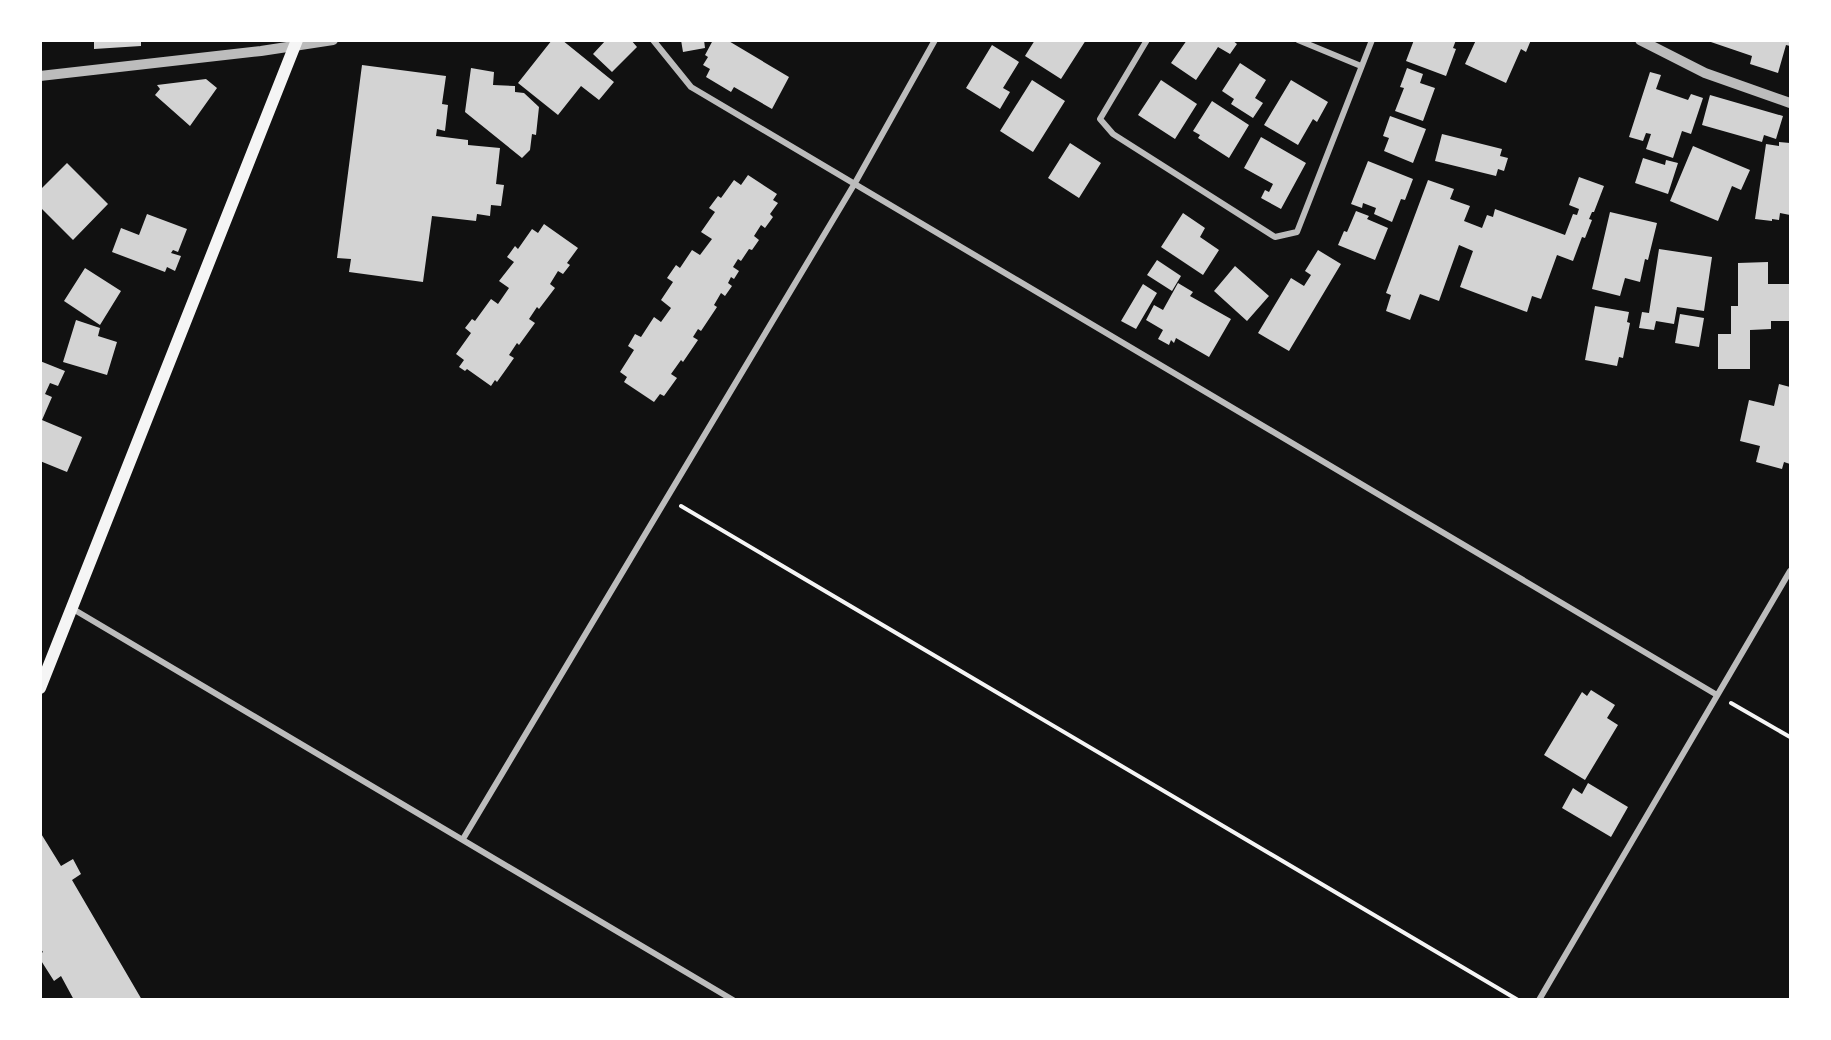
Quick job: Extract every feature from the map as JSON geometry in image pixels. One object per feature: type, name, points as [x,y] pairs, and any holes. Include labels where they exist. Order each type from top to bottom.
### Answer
[{"type":"main road","points":[[40,688],[296,44]]},
{"type":"street","points":[[40,76],[333,40]]},
{"type":"street","points":[[653,40],[691,87],[1718,696]]},
{"type":"street","points":[[464,839],[855,183],[935,40]]},
{"type":"street","points":[[1147,40],[1100,119],[1113,134],[1275,237],[1297,232],[1372,40]]},
{"type":"street","points":[[1298,40],[1361,66]]},
{"type":"street","points":[[1640,40],[1705,73],[1791,103]]},
{"type":"street","points":[[1539,999],[1791,571]]},
{"type":"street","points":[[73,609],[733,999]]},
{"type":"path","points":[[667,498],[1518,999]]},
{"type":"path","points":[[1718,696],[1791,737]]},
{"type":"building","points":[[94,40],[141,40],[141,46],[94,49]]},
{"type":"building","points":[[552,40],[562,40],[614,82],[599,100],[581,86],[558,115],[518,83]]},
{"type":"building","points":[[606,40],[631,40],[637,47],[612,72],[593,54]]},
{"type":"building","points":[[681,40],[704,40],[705,48],[683,52]]},
{"type":"building","points":[[713,40],[727,40],[789,77],[772,109],[734,87],[731,92],[706,77],[710,69],[703,65],[708,57],[705,55]]},
{"type":"building","points":[[1035,40],[1086,40],[1061,79],[1025,56]]},
{"type":"building","points":[[1187,40],[1232,40],[1237,44],[1230,54],[1218,47],[1196,80],[1171,63]]},
{"type":"building","points":[[1414,40],[1456,40],[1453,48],[1456,49],[1446,76],[1406,61]]},
{"type":"building","points":[[1476,40],[1531,40],[1526,52],[1521,49],[1506,83],[1465,64]]},
{"type":"building","points":[[1705,40],[1790,40],[1790,46],[1786,45],[1778,73],[1750,64],[1752,56]]},
{"type":"building","points":[[992,45],[1019,62],[1003,88],[1010,92],[1000,109],[966,88]]},
{"type":"building","points":[[1240,63],[1266,80],[1255,98],[1263,103],[1253,118],[1231,104],[1234,99],[1222,91]]},
{"type":"building","points":[[362,65],[446,76],[442,104],[448,105],[445,131],[437,129],[436,136],[468,140],[468,145],[500,148],[496,184],[504,185],[501,206],[491,205],[490,216],[477,214],[476,221],[432,216],[423,282],[349,272],[351,259],[337,258]]},
{"type":"building","points":[[471,68],[494,72],[493,85],[515,86],[515,92],[524,93],[539,107],[536,135],[532,134],[530,150],[522,158],[465,112]]},
{"type":"building","points":[[1407,68],[1423,74],[1420,83],[1435,88],[1423,121],[1395,111],[1404,88],[1400,87]]},
{"type":"building","points":[[1650,72],[1661,75],[1656,89],[1688,100],[1691,94],[1703,98],[1691,134],[1682,131],[1673,158],[1646,149],[1651,134],[1646,133],[1643,141],[1629,137]]},
{"type":"building","points":[[206,79],[217,88],[190,126],[155,95],[160,89],[157,85]]},
{"type":"building","points":[[1032,80],[1065,101],[1033,152],[1000,131]]},
{"type":"building","points":[[1161,80],[1197,104],[1175,139],[1138,115]]},
{"type":"building","points":[[1291,80],[1328,102],[1317,122],[1313,119],[1298,145],[1264,125]]},
{"type":"building","points":[[1710,95],[1783,116],[1776,139],[1764,135],[1762,142],[1702,125]]},
{"type":"building","points":[[1212,101],[1249,125],[1229,158],[1198,138],[1200,135],[1193,131]]},
{"type":"building","points":[[1390,116],[1426,129],[1413,163],[1384,151],[1389,138],[1383,136]]},
{"type":"building","points":[[1442,134],[1502,149],[1500,156],[1508,158],[1504,171],[1498,169],[1496,176],[1435,161]]},
{"type":"building","points":[[1261,137],[1306,163],[1281,209],[1261,198],[1265,190],[1269,192],[1273,184],[1244,168]]},
{"type":"building","points":[[1779,142],[1790,143],[1790,215],[1780,213],[1779,220],[1772,219],[1772,221],[1755,219],[1766,144],[1779,146]]},
{"type":"building","points":[[1070,143],[1101,163],[1079,198],[1048,178]]},
{"type":"building","points":[[1693,146],[1750,170],[1741,190],[1732,186],[1718,221],[1670,201]]},
{"type":"building","points":[[1643,158],[1665,165],[1666,160],[1678,163],[1668,194],[1635,183]]},
{"type":"building","points":[[1368,161],[1413,179],[1405,200],[1401,199],[1392,222],[1374,214],[1376,208],[1363,203],[1362,208],[1351,204]]},
{"type":"building","points":[[67,163],[108,204],[73,240],[40,207],[40,190]]},
{"type":"building","points":[[748,175],[777,194],[773,200],[778,203],[770,214],[773,217],[765,228],[761,225],[754,236],[759,240],[752,250],[749,249],[741,261],[738,259],[733,267],[739,271],[734,279],[731,277],[728,283],[732,286],[725,296],[721,293],[714,305],[717,307],[701,331],[698,329],[693,337],[698,340],[683,362],[681,360],[671,374],[677,378],[664,396],[660,394],[654,402],[624,382],[627,377],[620,372],[634,350],[628,346],[635,334],[641,337],[654,317],[661,322],[671,308],[661,300],[673,282],[667,278],[676,265],[680,268],[692,250],[700,255],[712,239],[701,232],[715,212],[709,208],[718,196],[721,198],[734,180],[741,185]]},
{"type":"building","points":[[1579,177],[1604,186],[1589,219],[1592,220],[1585,238],[1582,237],[1573,261],[1557,255],[1541,299],[1532,296],[1527,312],[1460,287],[1473,251],[1459,245],[1439,301],[1420,294],[1410,320],[1386,311],[1391,295],[1386,293],[1428,180],[1454,189],[1450,199],[1470,206],[1464,221],[1482,228],[1487,215],[1493,217],[1495,209],[1565,235],[1573,214],[1577,215],[1579,209],[1569,205]]},
{"type":"building","points":[[1356,211],[1369,216],[1367,219],[1388,228],[1375,260],[1338,245],[1344,231],[1347,232]]},
{"type":"building","points":[[1610,212],[1657,223],[1640,282],[1625,278],[1620,296],[1592,289]]},
{"type":"building","points":[[1183,213],[1205,228],[1200,237],[1219,250],[1203,275],[1161,247]]},
{"type":"building","points":[[147,214],[187,229],[178,252],[173,250],[171,253],[181,256],[175,271],[167,267],[165,272],[112,252],[121,228],[139,235]]},
{"type":"building","points":[[544,224],[578,248],[567,263],[570,265],[563,274],[558,271],[550,284],[555,288],[529,319],[535,323],[519,345],[517,343],[509,355],[514,358],[497,382],[495,380],[491,386],[467,369],[465,371],[459,367],[464,360],[456,354],[471,333],[465,328],[472,319],[475,321],[491,299],[498,304],[509,288],[499,281],[514,262],[507,257],[515,246],[518,249],[532,229],[538,233]]},
{"type":"building","points":[[1659,249],[1712,257],[1704,311],[1677,307],[1674,324],[1656,321],[1654,330],[1639,328],[1642,312],[1649,313]]},
{"type":"building","points":[[1318,250],[1341,264],[1289,351],[1258,333],[1291,278],[1304,286],[1311,275],[1305,271]]},
{"type":"building","points":[[1157,260],[1181,276],[1172,291],[1147,275]]},
{"type":"building","points":[[1768,262],[1768,284],[1790,284],[1790,321],[1771,321],[1771,329],[1750,330],[1750,369],[1718,369],[1718,334],[1731,334],[1731,306],[1738,306],[1738,263]]},
{"type":"building","points":[[1235,266],[1269,296],[1247,321],[1214,291]]},
{"type":"building","points":[[85,268],[121,291],[100,325],[64,301]]},
{"type":"building","points":[[1178,283],[1193,292],[1190,296],[1231,319],[1209,357],[1176,338],[1174,343],[1171,340],[1169,345],[1158,339],[1163,330],[1146,320],[1154,305],[1163,310]]},
{"type":"building","points":[[1143,284],[1157,293],[1136,329],[1121,321]]},
{"type":"building","points":[[1595,306],[1629,312],[1627,322],[1630,323],[1623,358],[1619,357],[1617,366],[1585,360]]},
{"type":"building","points":[[1680,314],[1704,318],[1699,347],[1675,343]]},
{"type":"building","points":[[76,320],[100,328],[98,336],[117,342],[107,375],[63,362]]},
{"type":"building","points":[[40,361],[65,371],[58,386],[50,383],[45,394],[52,397],[42,420],[82,437],[67,472],[40,461]]},
{"type":"building","points":[[1779,384],[1790,387],[1790,464],[1784,462],[1782,469],[1756,462],[1760,446],[1740,441],[1749,400],[1774,406]]},
{"type":"building","points":[[1591,690],[1615,705],[1607,718],[1618,725],[1585,780],[1544,755],[1582,692],[1587,696]]},
{"type":"building","points":[[1588,783],[1628,807],[1611,837],[1562,808],[1573,788],[1582,794]]},
{"type":"building","points":[[40,832],[61,866],[73,859],[81,874],[72,880],[142,1000],[74,1000],[61,976],[54,981],[40,959],[40,954],[43,952],[40,948]]}]
